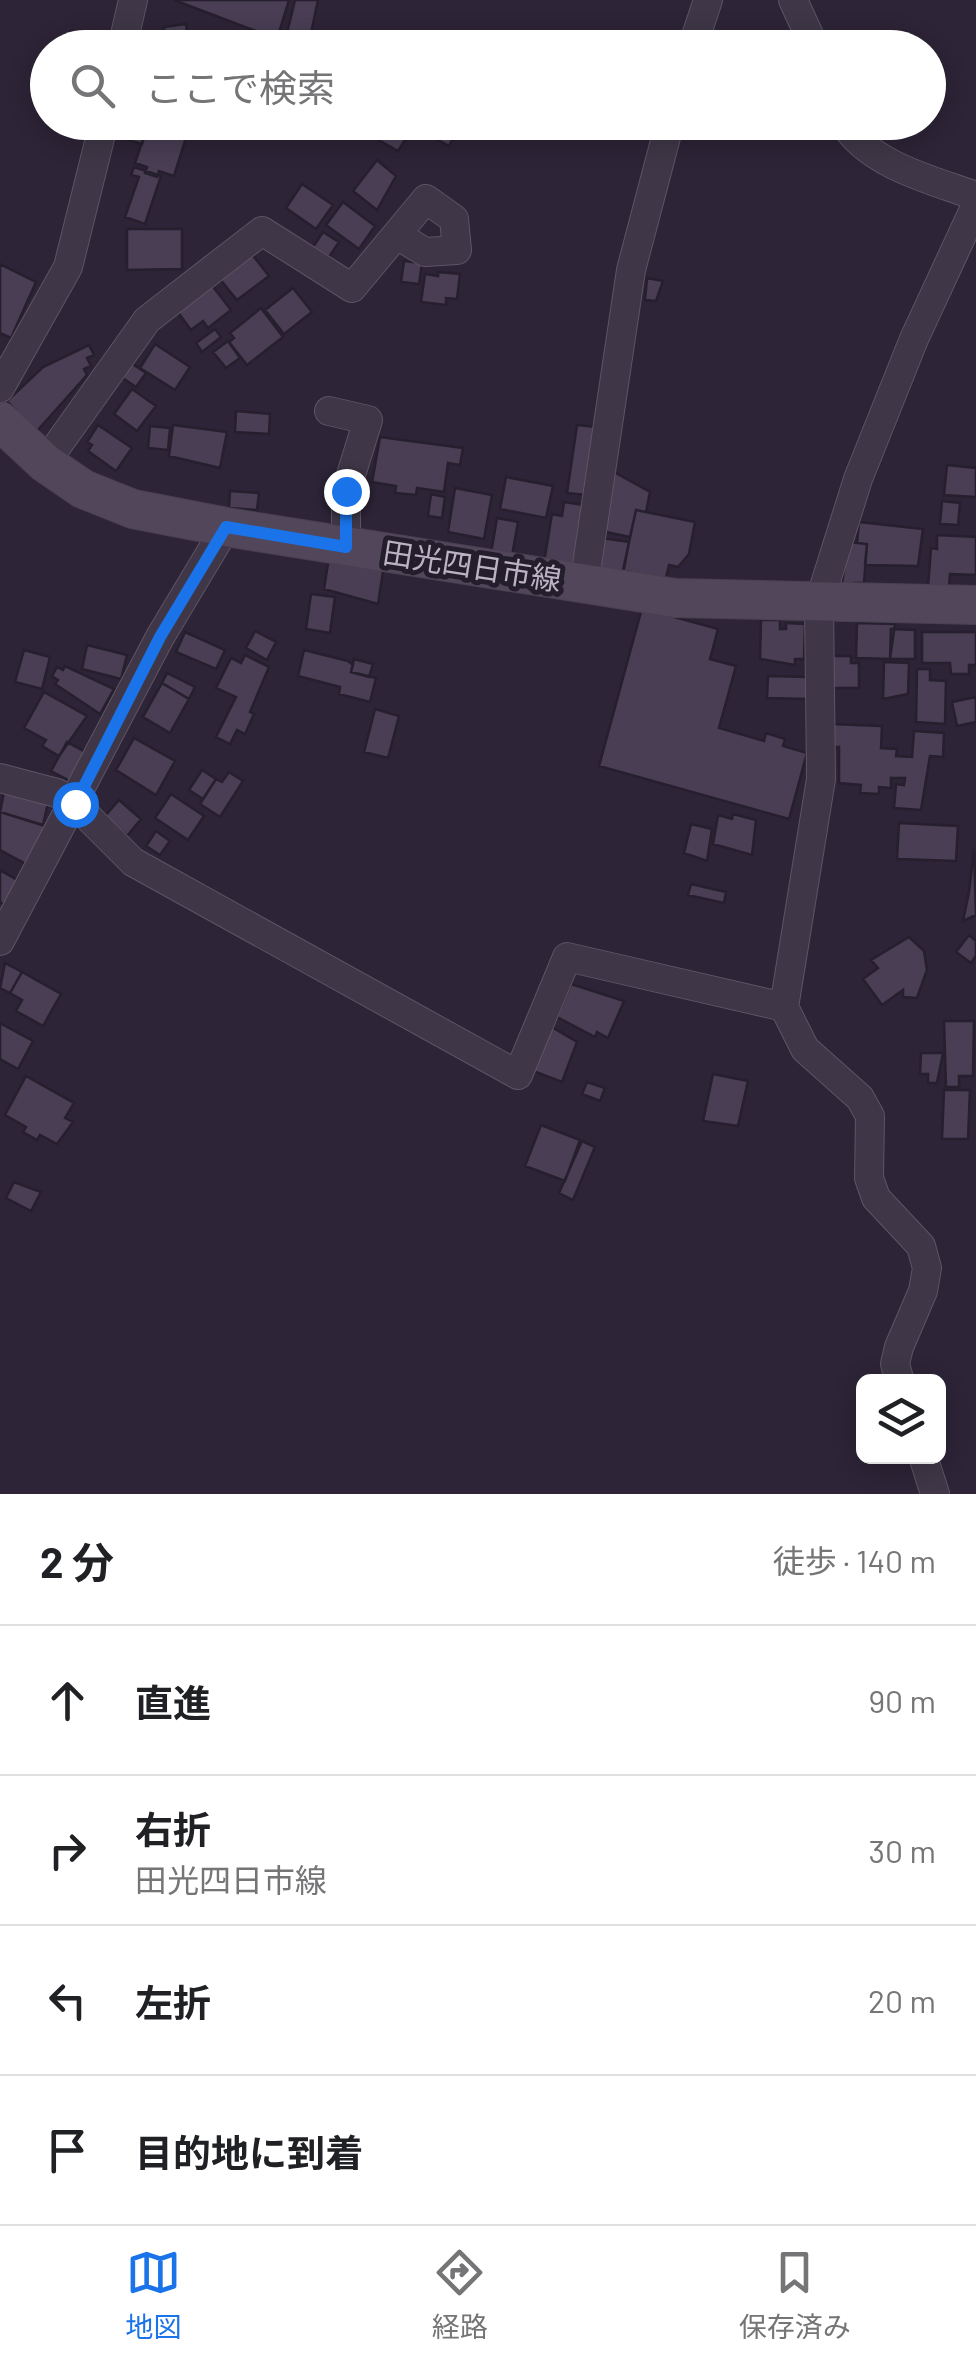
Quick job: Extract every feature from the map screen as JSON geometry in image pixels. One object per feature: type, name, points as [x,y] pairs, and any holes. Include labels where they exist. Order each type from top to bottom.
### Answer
[{"type":"main road","name":"田光四日市線","points":[[0,421],[45,463],[83,489],[133,509],[226,527],[675,598],[976,605]]},
{"type":"street","points":[[126,30],[134,0]]},
{"type":"street","points":[[698,30],[708,0]]},
{"type":"street","points":[[793,0],[807,30]]},
{"type":"street","points":[[0,388],[68,267],[100,140]]},
{"type":"street","points":[[584,586],[631,270],[665,140]]},
{"type":"street","points":[[856,140],[912,173],[976,196]]},
{"type":"street","points":[[898,1374],[895,1364],[899,1347],[923,1291],[926,1268],[920,1246],[876,1198],[869,1178],[870,1116],[860,1098],[805,1049],[784,1007],[821,779],[819,603],[858,479],[914,339],[976,205]]},
{"type":"street","points":[[45,463],[147,320],[262,231],[352,288],[396,235]]},
{"type":"street","points":[[329,411],[368,420],[346,491],[346,547]]},
{"type":"street","points":[[0,941],[160,637],[226,527]]},
{"type":"street","points":[[0,778],[56,793],[75,804],[133,862],[518,1075],[567,957],[784,1007]]},
{"type":"street","points":[[925,1464],[934,1494]]},
{"type":"building","points":[[174,0],[289,0],[280,30],[253,30]]},
{"type":"building","points":[[295,0],[318,0],[312,30],[288,30]]},
{"type":"building","points":[[186,24],[187,30],[164,30]]},
{"type":"building","points":[[143,140],[185,140],[174,176],[159,171],[157,177],[145,173],[147,167],[135,163]]},
{"type":"building","points":[[379,140],[405,140],[398,151]]},
{"type":"building","points":[[377,160],[396,176],[377,210],[353,191]]},
{"type":"building","points":[[134,167],[161,176],[145,224],[125,217],[139,177],[131,175]]},
{"type":"building","points":[[302,184],[333,205],[316,229],[286,208]]},
{"type":"building","points":[[343,202],[375,226],[359,249],[326,225]]},
{"type":"building","points":[[127,229],[182,229],[182,269],[127,270]]},
{"type":"building","points":[[323,232],[339,242],[329,257],[313,247]]},
{"type":"building","points":[[251,253],[269,276],[237,300],[219,278]]},
{"type":"building","points":[[404,261],[422,263],[419,284],[401,282]]},
{"type":"building","points":[[0,264],[36,282],[11,338],[0,333]]},
{"type":"building","points":[[438,272],[460,274],[457,299],[446,298],[446,305],[421,302],[425,274],[438,276]]},
{"type":"building","points":[[647,278],[663,281],[656,301],[645,300]]},
{"type":"building","points":[[211,284],[231,310],[208,328],[203,321],[191,330],[177,311]]},
{"type":"building","points":[[293,288],[312,312],[284,334],[265,310]]},
{"type":"building","points":[[261,308],[283,337],[247,365],[229,342],[234,338],[230,333]]},
{"type":"building","points":[[215,329],[221,337],[202,352],[196,343]]},
{"type":"building","points":[[228,341],[240,358],[226,368],[213,352]]},
{"type":"building","points":[[155,344],[190,367],[175,390],[140,368]]},
{"type":"building","points":[[89,345],[94,355],[87,358],[91,366],[84,369],[87,375],[36,432],[7,401],[43,367]]},
{"type":"building","points":[[131,363],[146,373],[136,387],[121,377]]},
{"type":"building","points":[[132,389],[156,406],[137,431],[114,414]]},
{"type":"building","points":[[236,411],[270,414],[269,434],[235,432]]},
{"type":"building","points":[[98,425],[132,448],[116,471],[88,451],[92,445],[87,442]]},
{"type":"building","points":[[173,425],[227,432],[220,468],[169,456]]},
{"type":"building","points":[[577,425],[596,427],[586,495],[567,493]]},
{"type":"building","points":[[150,426],[170,428],[168,450],[148,448]]},
{"type":"building","points":[[380,437],[463,448],[460,465],[448,463],[444,492],[417,488],[416,495],[395,493],[396,486],[372,482]]},
{"type":"building","points":[[947,465],[976,468],[976,497],[944,495]]},
{"type":"building","points":[[614,472],[650,492],[646,512],[636,510],[630,537],[601,531]]},
{"type":"building","points":[[506,477],[553,486],[546,518],[500,509]]},
{"type":"building","points":[[455,488],[492,495],[484,539],[448,532]]},
{"type":"building","points":[[230,491],[259,493],[257,510],[229,508]]},
{"type":"building","points":[[431,494],[445,497],[442,518],[428,516]]},
{"type":"building","points":[[942,501],[960,503],[958,525],[940,524]]},
{"type":"building","points":[[564,502],[584,505],[574,566],[544,562],[552,514],[562,516]]},
{"type":"building","points":[[636,510],[695,522],[689,554],[678,567],[669,565],[665,582],[623,570]]},
{"type":"building","points":[[497,518],[518,522],[512,556],[491,553]]},
{"type":"building","points":[[859,522],[923,529],[918,566],[865,565],[867,544],[857,543]]},
{"type":"building","points":[[937,535],[976,537],[976,575],[950,574],[949,587],[928,587],[931,548],[937,549]]},
{"type":"building","points":[[602,538],[629,542],[623,574],[597,568]]},
{"type":"building","points":[[848,542],[867,544],[864,583],[854,583],[853,592],[841,590]]},
{"type":"building","points":[[329,557],[384,565],[378,604],[324,589]]},
{"type":"building","points":[[311,594],[335,597],[330,633],[306,629]]},
{"type":"building","points":[[642,608],[718,629],[710,659],[736,666],[719,728],[764,741],[766,733],[785,739],[783,746],[807,753],[789,819],[599,766]]},
{"type":"building","points":[[761,620],[780,620],[780,629],[786,629],[786,623],[805,624],[804,659],[795,659],[795,665],[760,659]]},
{"type":"building","points":[[857,623],[895,624],[890,659],[856,658]]},
{"type":"building","points":[[891,629],[915,630],[915,659],[890,659]]},
{"type":"building","points":[[255,631],[276,642],[267,660],[246,648]]},
{"type":"building","points":[[185,632],[225,650],[216,669],[176,652]]},
{"type":"building","points":[[922,632],[976,632],[976,665],[969,665],[969,674],[951,674],[950,663],[922,663]]},
{"type":"building","points":[[87,645],[127,655],[121,679],[82,669]]},
{"type":"building","points":[[24,650],[50,657],[42,689],[15,682]]},
{"type":"building","points":[[304,650],[348,661],[353,665],[351,672],[376,678],[370,702],[339,694],[340,687],[298,676]]},
{"type":"building","points":[[245,655],[269,667],[245,734],[237,730],[230,744],[216,737],[236,697],[216,688],[231,658],[241,663]]},
{"type":"building","points":[[828,656],[851,656],[851,663],[859,663],[859,688],[828,688]]},
{"type":"building","points":[[354,659],[373,664],[369,677],[351,672]]},
{"type":"building","points":[[884,662],[909,663],[908,694],[883,699]]},
{"type":"building","points":[[65,666],[114,689],[100,714],[55,684],[58,680],[52,676],[57,667],[63,670]]},
{"type":"building","points":[[917,669],[930,669],[930,680],[946,681],[945,724],[916,722]]},
{"type":"building","points":[[167,673],[195,687],[189,699],[162,683]]},
{"type":"building","points":[[768,676],[809,677],[809,699],[767,698]]},
{"type":"building","points":[[162,683],[189,699],[170,733],[143,717]]},
{"type":"building","points":[[44,692],[87,716],[59,756],[42,746],[46,740],[24,728]]},
{"type":"building","points":[[976,697],[976,722],[957,726],[952,702]]},
{"type":"building","points":[[375,709],[399,716],[388,758],[364,752]]},
{"type":"building","points":[[831,724],[882,726],[881,748],[897,749],[896,756],[912,757],[914,731],[944,733],[943,757],[930,756],[921,810],[894,808],[896,784],[904,785],[905,778],[891,778],[891,788],[879,787],[879,794],[860,793],[861,785],[839,783],[839,747],[829,747]]},
{"type":"building","points":[[134,738],[175,761],[156,795],[116,770]]},
{"type":"building","points":[[67,742],[87,753],[72,782],[51,771]]},
{"type":"building","points":[[202,770],[216,779],[203,799],[189,790]]},
{"type":"building","points":[[229,772],[243,781],[220,817],[200,804],[216,779],[222,782]]},
{"type":"building","points":[[4,792],[48,803],[43,825],[0,812]]},
{"type":"building","points":[[171,794],[204,816],[188,840],[155,818]]},
{"type":"building","points":[[119,800],[141,819],[127,836],[105,816]]},
{"type":"building","points":[[0,812],[48,827],[28,865],[0,850]]},
{"type":"building","points":[[733,814],[756,820],[752,855],[713,844],[718,815],[732,819]]},
{"type":"building","points":[[899,823],[958,826],[956,861],[897,859]]},
{"type":"building","points":[[691,824],[712,829],[707,861],[684,853]]},
{"type":"building","points":[[156,831],[170,841],[160,855],[146,846]]},
{"type":"building","points":[[974,849],[976,915],[963,921],[969,892]]},
{"type":"building","points":[[0,870],[19,881],[5,905],[0,902]]},
{"type":"building","points":[[691,884],[726,892],[724,903],[688,895]]},
{"type":"building","points":[[969,935],[976,941],[976,956],[971,963],[956,952]]},
{"type":"building","points":[[909,937],[924,951],[927,970],[917,998],[903,997],[903,990],[882,1005],[863,979],[878,968],[871,960]]},
{"type":"building","points":[[5,963],[22,972],[10,993],[0,988]]},
{"type":"building","points":[[22,972],[61,994],[43,1026],[16,1011],[22,1000],[10,993]]},
{"type":"building","points":[[571,984],[624,1001],[608,1038],[597,1032],[595,1037],[557,1017]]},
{"type":"building","points":[[944,1021],[974,1021],[973,1076],[959,1076],[959,1087],[946,1087]]},
{"type":"building","points":[[0,1023],[33,1041],[18,1069],[0,1059]]},
{"type":"building","points":[[550,1026],[577,1042],[562,1082],[533,1071]]},
{"type":"building","points":[[921,1053],[943,1053],[937,1083],[928,1083],[928,1074],[920,1074]]},
{"type":"building","points":[[713,1074],[748,1081],[738,1126],[703,1121]]},
{"type":"building","points":[[26,1076],[74,1103],[65,1118],[73,1122],[57,1144],[40,1135],[37,1140],[23,1132],[26,1127],[5,1115]]},
{"type":"building","points":[[587,1082],[605,1088],[600,1101],[582,1094]]},
{"type":"building","points":[[944,1090],[970,1090],[968,1139],[942,1139]]},
{"type":"building","points":[[541,1125],[580,1140],[565,1181],[525,1166]]},
{"type":"building","points":[[582,1141],[595,1147],[573,1200],[559,1193]]},
{"type":"building","points":[[14,1182],[41,1192],[31,1211],[6,1198]]},
{"type":"route","points":[[75,804],[160,637],[226,527],[346,547],[346,491]]}]
